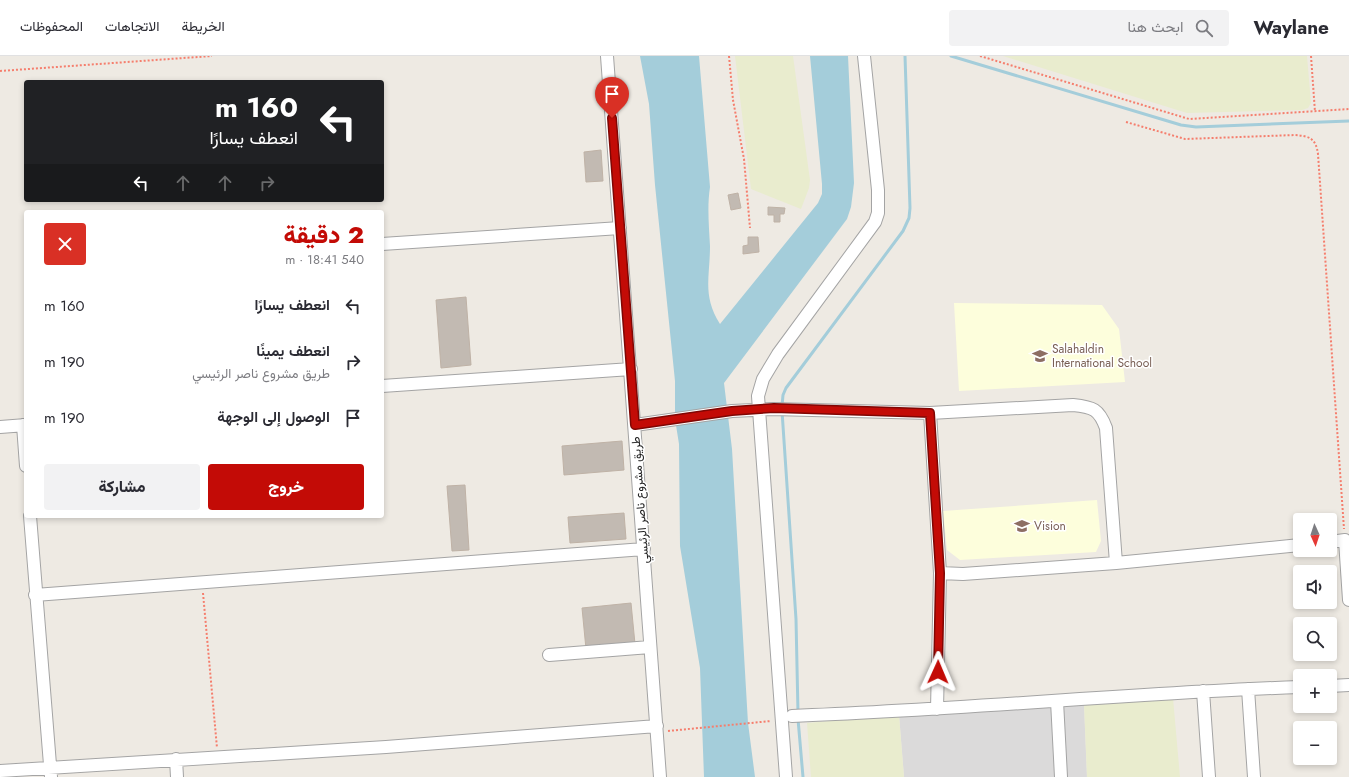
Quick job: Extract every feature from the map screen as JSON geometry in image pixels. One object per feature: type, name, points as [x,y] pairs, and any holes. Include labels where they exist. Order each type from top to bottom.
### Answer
[{"type":"street","name":"طريق مشروع ناصر الرئيسي","points":[[607,56],[660,777]]},
{"type":"street","points":[[786,777],[759,410],[760,388],[778,354],[875,222],[878,213],[878,190],[864,56]]},
{"type":"street","points":[[384,244],[620,228]]},
{"type":"street","points":[[384,386],[631,368]]},
{"type":"street","points":[[635,425],[732,411],[774,408],[930,413],[1073,405],[1094,409],[1102,417],[1106,428],[1116,563]]},
{"type":"street","points":[[930,413],[940,573],[937,709]]},
{"type":"street","points":[[0,426],[24,425]]},
{"type":"street","points":[[30,518],[50,772]]},
{"type":"street","points":[[1337,541],[1345,540],[1349,600]]},
{"type":"street","points":[[940,573],[963,574],[1116,563],[1293,546]]},
{"type":"street","points":[[35,595],[202,581],[325,574],[644,549]]},
{"type":"street","points":[[550,655],[650,647]]},
{"type":"street","points":[[1337,686],[1349,685]]},
{"type":"street","points":[[792,716],[937,709],[1203,691],[1293,687]]},
{"type":"street","points":[[1248,689],[1254,777]]},
{"type":"street","points":[[1203,691],[1209,777]]},
{"type":"street","points":[[1057,701],[1061,777]]},
{"type":"street","points":[[0,771],[50,772],[218,756],[657,729]]},
{"type":"street","points":[[176,759],[177,777]]},
{"type":"path","points":[[0,71],[212,56]]},
{"type":"path","points":[[729,56],[732,94],[744,159],[750,228]]},
{"type":"path","points":[[980,56],[1189,119],[1349,109]]},
{"type":"path","points":[[1311,56],[1315,112]]},
{"type":"path","points":[[1126,122],[1185,139],[1296,135],[1312,138],[1315,143],[1319,162],[1345,540]]},
{"type":"path","points":[[202,581],[218,756]]},
{"type":"path","points":[[657,729],[700,728],[750,723]]},
{"type":"shaded area","points":[[735,56],[793,56],[810,180],[809,188],[801,209],[751,189]]},
{"type":"shaded area","points":[[1003,56],[1307,56],[1311,103],[1308,108],[1302,110],[1187,113]]},
{"type":"shaded area","name":"Salahaldin International School","points":[[954,303],[1102,305],[1119,329],[1125,382],[959,391]]},
{"type":"shaded area","name":"Vision","points":[[1097,500],[1101,541],[1096,552],[960,560],[947,550],[943,511]]},
{"type":"shaded area","points":[[1173,698],[1180,777],[1087,777],[1084,704]]},
{"type":"shaded area","points":[[1084,704],[1087,777],[904,777],[899,715]]},
{"type":"shaded area","points":[[899,715],[904,777],[811,777],[807,723]]},
{"type":"water","points":[[640,56],[699,56],[710,187],[708,209],[710,246],[708,286],[714,314],[720,324],[818,203],[822,194],[822,184],[810,56],[848,56],[854,183],[851,207],[847,219],[724,383],[732,449],[748,723],[755,777],[704,777],[700,668],[680,546],[679,444],[675,419],[675,381],[655,185],[649,104]]},
{"type":"building","points":[[601,150],[603,181],[586,182],[584,152]]},
{"type":"building","points":[[738,193],[741,208],[731,210],[728,195]]},
{"type":"building","points":[[768,207],[785,208],[784,214],[780,214],[780,222],[774,222],[774,215],[768,215]]},
{"type":"building","points":[[748,237],[758,237],[759,252],[743,254],[743,246],[748,245]]},
{"type":"building","points":[[466,297],[471,365],[441,368],[436,300]]},
{"type":"building","points":[[622,441],[624,470],[564,475],[562,446]]},
{"type":"building","points":[[465,485],[469,550],[452,551],[447,486]]},
{"type":"building","points":[[624,513],[626,539],[570,543],[568,517]]},
{"type":"building","points":[[631,603],[635,644],[586,649],[582,608]]},
{"type":"waterway","points":[[782,406],[783,395],[786,388],[903,231],[909,218],[910,208],[905,56]]},
{"type":"waterway","points":[[951,56],[1181,125],[1196,127],[1349,121]]},
{"type":"waterway","points":[[782,411],[796,619],[798,713]]},
{"type":"waterway","points":[[798,719],[803,777]]},
{"type":"place","name":"Salahaldin International School","points":[[1040,356]]},
{"type":"place","name":"Vision","points":[[1022,526]]},
{"type":"route","points":[[612,118],[635,425],[732,411],[774,408],[930,413],[937,548],[940,573],[938,672]]}]
